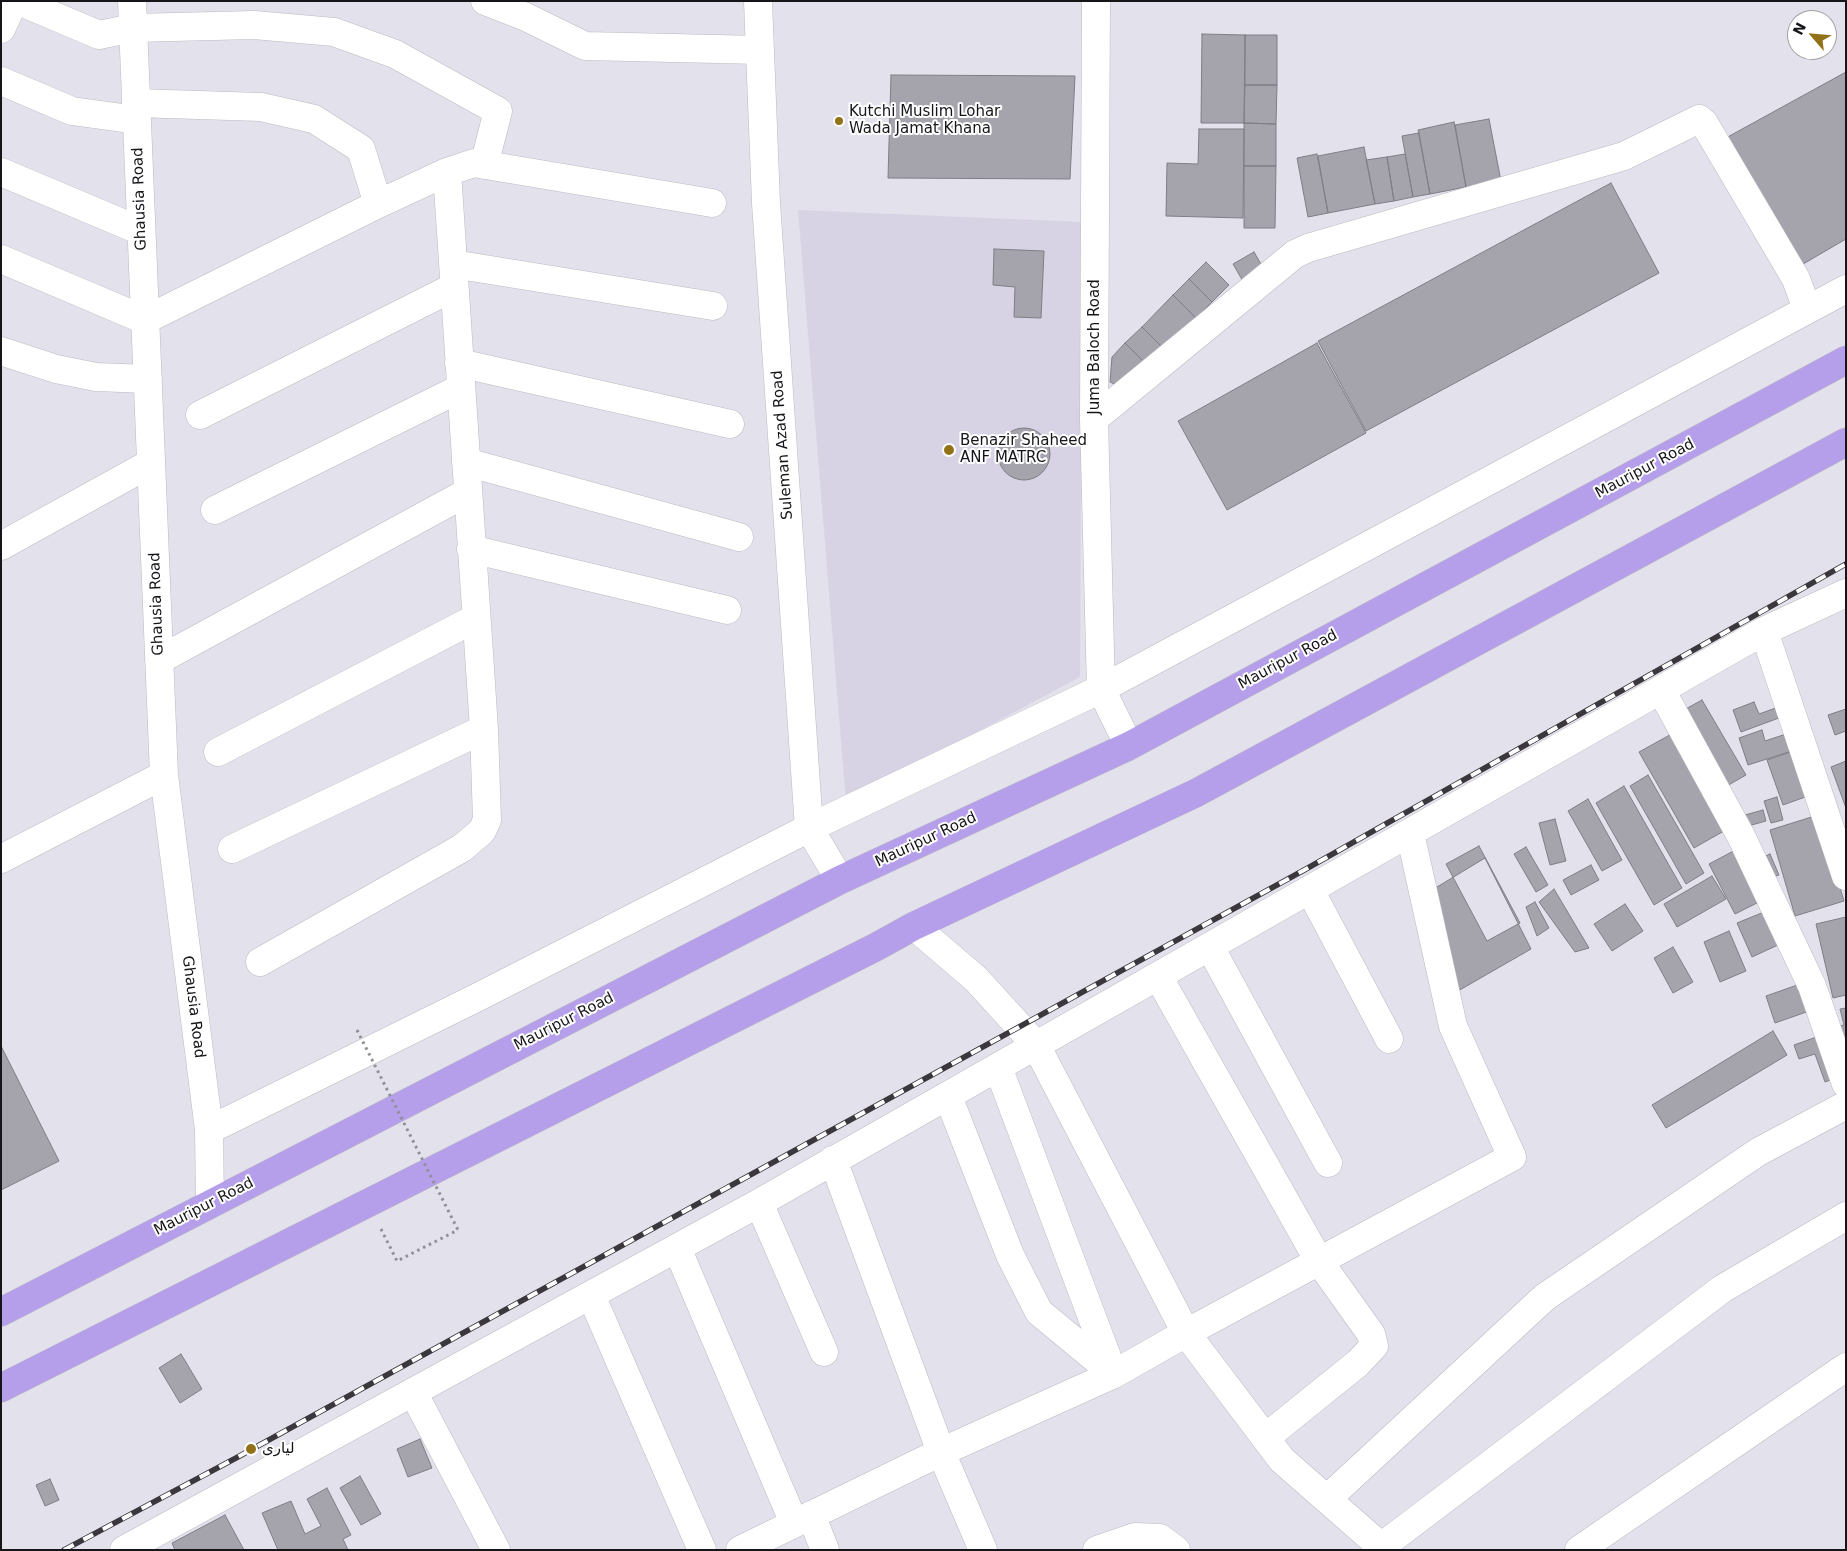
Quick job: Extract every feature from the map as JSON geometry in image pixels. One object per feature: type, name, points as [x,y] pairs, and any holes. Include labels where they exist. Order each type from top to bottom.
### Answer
[{"type":"highway","name":"Mauripur Road","points":[[1,1312],[840,880],[1129,746],[1846,360]]},
{"type":"highway","points":[[1,1388],[867,952],[914,926],[1196,793],[1846,442]]},
{"type":"street","points":[[1,28],[14,1]]},
{"type":"street","points":[[20,1],[99,35],[133,28],[254,25],[334,32],[395,54],[498,111],[484,165]]},
{"type":"street","name":"Ghausia Road","points":[[132,1],[164,775],[209,1130],[210,1204]]},
{"type":"street","points":[[485,1],[526,17],[585,46],[760,50]]},
{"type":"street","name":"Suleman Azad Road","points":[[758,1],[766,213],[810,828],[840,880]]},
{"type":"street","name":"Juma Baloch Road","points":[[1096,1],[1094,420],[1101,689],[1129,746]]},
{"type":"street","points":[[1,81],[72,112],[261,107],[314,119],[361,149],[378,204]]},
{"type":"street","points":[[1094,420],[1295,254],[1308,248],[1624,156],[1699,119],[1704,123],[1796,279],[1807,309]]},
{"type":"street","points":[[1,259],[145,320],[378,204],[447,172],[474,163],[712,203]]},
{"type":"street","points":[[1,172],[141,230]]},
{"type":"street","points":[[260,962],[462,848],[482,831],[488,811],[447,172]]},
{"type":"street","points":[[200,415],[453,275],[713,306]]},
{"type":"street","points":[[209,1130],[469,1002],[810,828],[1101,689],[1846,289]]},
{"type":"street","points":[[1,351],[56,369],[96,377],[148,379]]},
{"type":"street","points":[[215,510],[460,376],[730,424]]},
{"type":"street","points":[[466,462],[739,537]]},
{"type":"street","points":[[1,546],[151,463]]},
{"type":"street","points":[[159,660],[468,492]]},
{"type":"street","points":[[471,549],[727,610]]},
{"type":"street","points":[[124,1550],[759,1203],[1764,631],[1846,593]]},
{"type":"street","points":[[218,752],[476,618]]},
{"type":"street","points":[[1764,631],[1846,876]]},
{"type":"street","points":[[1661,690],[1741,836],[1812,986],[1846,1084]]},
{"type":"street","points":[[232,849],[484,730]]},
{"type":"street","points":[[1,859],[164,775]]},
{"type":"street","points":[[740,1550],[941,1452],[1114,1374],[1186,1333],[1512,1157],[1453,1026],[1410,833]]},
{"type":"street","points":[[1310,890],[1389,1040]]},
{"type":"street","points":[[914,926],[976,979],[1036,1045],[1186,1333],[1265,1438],[1282,1460],[1383,1548],[1722,1289],[1846,1216]]},
{"type":"street","points":[[1210,946],[1328,1163]]},
{"type":"street","points":[[1158,976],[1319,1261],[1371,1334],[1374,1346],[1358,1364],[1265,1438]]},
{"type":"street","points":[[998,1067],[1114,1374]]},
{"type":"street","points":[[948,1096],[1010,1255],[1039,1312],[1114,1374]]},
{"type":"street","points":[[1326,1499],[1544,1297],[1758,1152],[1846,1105]]},
{"type":"street","points":[[833,1160],[941,1452],[983,1550]]},
{"type":"street","points":[[759,1203],[824,1352]]},
{"type":"street","points":[[677,1248],[802,1519],[825,1550]]},
{"type":"street","points":[[591,1295],[702,1550]]},
{"type":"street","points":[[1579,1550],[1846,1367]]},
{"type":"street","points":[[413,1392],[496,1550]]},
{"type":"street","points":[[1097,1550],[1135,1537],[1160,1538],[1176,1550]]},
{"type":"path","points":[[357,1030],[458,1230],[398,1261]]},
{"type":"shaded area","name":"Benazir Shaheed ANF MATRC","points":[[798,210],[1082,222],[1080,677],[846,802]]},
{"type":"building","points":[[1202,34],[1245,35],[1244,123],[1201,123]]},
{"type":"building","points":[[1245,35],[1277,35],[1277,85],[1245,85]]},
{"type":"building","points":[[1846,72],[1846,239],[1798,267],[1724,139]]},
{"type":"building","points":[[891,75],[1075,76],[1070,179],[888,178]]},
{"type":"building","points":[[1245,85],[1277,85],[1276,124],[1244,123]]},
{"type":"building","points":[[1489,119],[1501,181],[1466,187],[1455,125]]},
{"type":"building","points":[[1454,122],[1466,187],[1430,194],[1418,130]]},
{"type":"building","points":[[1244,123],[1276,124],[1276,166],[1244,166]]},
{"type":"building","points":[[1199,129],[1244,129],[1243,218],[1166,216],[1167,163],[1198,164]]},
{"type":"building","points":[[1419,133],[1430,194],[1413,197],[1402,136]]},
{"type":"building","points":[[1364,147],[1375,204],[1328,213],[1318,156]]},
{"type":"building","points":[[1317,154],[1328,213],[1308,217],[1297,158]]},
{"type":"building","points":[[1405,154],[1413,197],[1394,201],[1387,157]]},
{"type":"building","points":[[1387,157],[1394,201],[1375,204],[1366,160]]},
{"type":"building","points":[[1244,166],[1276,166],[1275,228],[1244,228]]},
{"type":"building","points":[[1611,183],[1659,273],[1366,431],[1318,341]]},
{"type":"building","points":[[994,249],[1044,251],[1041,318],[1014,317],[1015,287],[993,285]]},
{"type":"building","points":[[1254,252],[1265,271],[1244,283],[1233,264]]},
{"type":"building","points":[[1206,262],[1229,285],[1212,302],[1189,279]]},
{"type":"building","points":[[1189,279],[1212,302],[1196,318],[1173,295]]},
{"type":"building","points":[[1173,295],[1196,318],[1165,350],[1142,327]]},
{"type":"building","points":[[1142,327],[1165,350],[1148,366],[1125,343]]},
{"type":"building","points":[[1125,343],[1148,366],[1125,389],[1110,382],[1112,357]]},
{"type":"building","points":[[1317,343],[1366,433],[1227,510],[1178,421]]},
{"type":"building","points":[[1019,428],[1029,428],[1039,432],[1046,439],[1050,454],[1046,469],[1039,476],[1029,480],[1019,480],[1009,476],[1002,469],[998,459],[998,449],[1002,439],[1009,432]]},
{"type":"building","points":[[1702,700],[1746,775],[1725,787],[1682,711]]},
{"type":"building","points":[[1754,702],[1759,714],[1784,705],[1787,715],[1741,732],[1733,710]]},
{"type":"building","points":[[1846,709],[1846,731],[1835,735],[1828,715]]},
{"type":"building","points":[[1762,730],[1765,741],[1792,732],[1798,749],[1748,765],[1739,738]]},
{"type":"building","points":[[1677,731],[1731,827],[1694,848],[1639,752]]},
{"type":"building","points":[[1793,751],[1808,796],[1783,805],[1767,760]]},
{"type":"building","points":[[1846,761],[1846,808],[1831,767]]},
{"type":"building","points":[[1648,775],[1704,873],[1686,884],[1630,786]]},
{"type":"building","points":[[1624,786],[1682,888],[1654,905],[1596,803]]},
{"type":"building","points":[[1777,797],[1783,820],[1771,823],[1764,801]]},
{"type":"building","points":[[1588,799],[1622,860],[1602,871],[1568,811]]},
{"type":"building","points":[[1763,810],[1766,821],[1748,826],[1745,815]]},
{"type":"building","points":[[1818,815],[1844,901],[1795,916],[1770,830]]},
{"type":"building","points":[[1555,819],[1566,861],[1550,865],[1539,823]]},
{"type":"building","points":[[1479,846],[1520,923],[1487,941],[1446,864]]},
{"type":"building","points":[[1526,847],[1548,885],[1536,892],[1514,854]]},
{"type":"building","points":[[1741,847],[1767,898],[1735,914],[1709,864]]},
{"type":"building","points":[[1770,854],[1779,875],[1767,879],[1759,859]]},
{"type":"building","points":[[1485,858],[1531,949],[1458,991],[1432,890]]},
{"type":"building","points":[[1591,865],[1599,880],[1571,895],[1563,880]]},
{"type":"building","points":[[1712,876],[1726,899],[1677,927],[1664,904]]},
{"type":"building","points":[[1554,889],[1589,948],[1575,952],[1539,902]]},
{"type":"building","points":[[1535,902],[1549,928],[1537,936],[1526,907]]},
{"type":"building","points":[[1625,904],[1643,931],[1612,951],[1594,924]]},
{"type":"building","points":[[1764,912],[1778,945],[1752,957],[1737,923]]},
{"type":"building","points":[[1846,917],[1846,995],[1833,998],[1816,924]]},
{"type":"building","points":[[1729,931],[1746,971],[1720,982],[1704,942]]},
{"type":"building","points":[[1673,947],[1693,982],[1673,993],[1654,958]]},
{"type":"building","points":[[1803,983],[1812,1010],[1775,1023],[1766,996]]},
{"type":"building","points":[[1846,1008],[1846,1074],[1832,1028],[1844,1025],[1840,1009]]},
{"type":"building","points":[[1773,1031],[1787,1055],[1666,1128],[1652,1105]]},
{"type":"building","points":[[1825,1034],[1841,1076],[1825,1082],[1815,1054],[1799,1059],[1794,1045]]},
{"type":"building","points":[[1,1046],[59,1161],[1,1190]]},
{"type":"building","points":[[181,1354],[202,1389],[180,1403],[159,1368]]},
{"type":"building","points":[[420,1439],[432,1468],[408,1477],[397,1449]]},
{"type":"building","points":[[360,1476],[381,1514],[361,1525],[340,1488]]},
{"type":"building","points":[[50,1479],[59,1500],[45,1506],[36,1485]]},
{"type":"building","points":[[327,1488],[351,1535],[343,1539],[348,1550],[278,1550],[262,1513],[291,1501],[305,1534],[321,1526],[307,1499]]},
{"type":"building","points":[[225,1515],[244,1550],[175,1550],[172,1543]]},
{"type":"railway","points":[[64,1550],[236,1458],[1306,869],[1846,564]]},
{"type":"place","name":"Kutchi Muslim Lohar Wada Jamat Khana","points":[[839,121]]},
{"type":"place","name":"Benazir Shaheed ANF MATRC","points":[[949,450]]},
{"type":"place","name":"لیاری","points":[[251,1449]]}]
